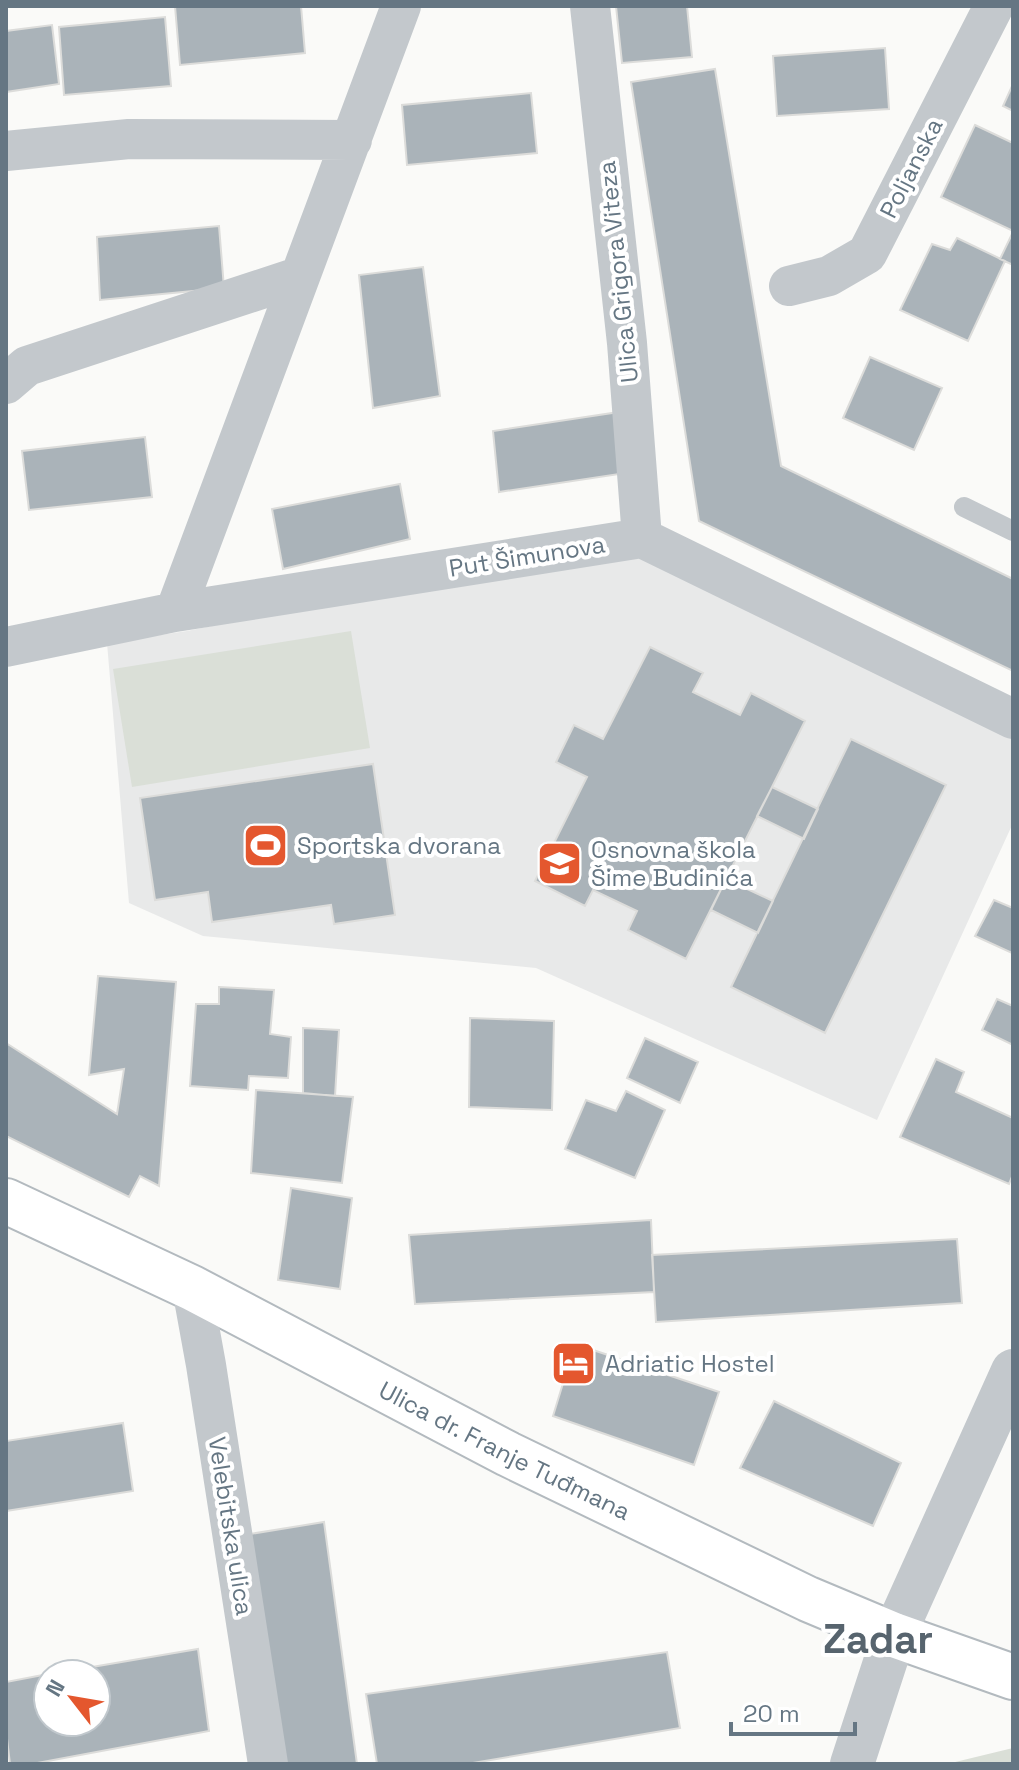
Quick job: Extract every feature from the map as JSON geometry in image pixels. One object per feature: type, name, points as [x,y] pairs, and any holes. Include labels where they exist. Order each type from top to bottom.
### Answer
[{"type":"main road","name":"Ulica dr. Franje Tuđmana","points":[[6,1201],[192,1288],[508,1454],[808,1599],[894,1635],[1013,1677]]},
{"type":"street","points":[[175,612],[402,6]]},
{"type":"street","name":"Ulica Grigora Viteza","points":[[590,6],[627,343],[642,538]]},
{"type":"street","name":"Poljanska","points":[[789,286],[829,276],[867,254],[994,6]]},
{"type":"street","points":[[6,151],[129,139],[352,140]]},
{"type":"street","points":[[6,384],[27,366],[298,277]]},
{"type":"street","name":"Put Šimunova","points":[[6,647],[175,612],[642,538]]},
{"type":"street","points":[[642,538],[1013,719]]},
{"type":"street","name":"Velebitska ulica","points":[[192,1288],[268,1764]]},
{"type":"street","points":[[852,1764],[894,1635],[1013,1371]]},
{"type":"lane","points":[[964,507],[1013,531]]},
{"type":"shaded area","name":"Osnovna škola Šime Budinića","points":[[642,538],[1013,719],[1013,823],[877,1120],[536,968],[203,936],[129,903],[107,643],[187,631]]},
{"type":"shaded area","points":[[351,631],[370,748],[132,787],[113,669]]},
{"type":"shaded area","points":[[1013,1748],[1013,1764],[947,1764]]},
{"type":"building","points":[[175,6],[301,6],[305,53],[180,65]]},
{"type":"building","points":[[616,6],[687,6],[692,57],[622,63]]},
{"type":"building","points":[[165,17],[171,86],[64,95],[59,27]]},
{"type":"building","points":[[52,25],[59,84],[6,92],[6,31]]},
{"type":"building","points":[[885,48],[889,109],[777,116],[773,56]]},
{"type":"building","points":[[715,69],[781,466],[1013,579],[1013,671],[699,521],[631,82]]},
{"type":"building","points":[[1013,84],[1013,111],[1003,106]]},
{"type":"building","points":[[531,93],[537,153],[407,165],[402,105]]},
{"type":"building","points":[[975,125],[1013,143],[1013,231],[941,197]]},
{"type":"building","points":[[219,226],[224,288],[100,300],[97,237]]},
{"type":"building","points":[[1013,232],[1013,265],[1000,259]]},
{"type":"building","points":[[957,238],[1005,261],[968,341],[900,310],[932,244],[950,250]]},
{"type":"building","points":[[423,267],[440,396],[373,408],[359,275]]},
{"type":"building","points":[[870,357],[942,388],[914,450],[843,418]]},
{"type":"building","points":[[619,412],[626,473],[499,492],[493,431]]},
{"type":"building","points":[[145,437],[152,497],[29,510],[22,451]]},
{"type":"building","points":[[400,484],[410,539],[283,569],[272,509]]},
{"type":"building","points":[[650,647],[703,673],[693,692],[740,715],[751,693],[805,721],[686,959],[628,930],[637,911],[593,890],[585,906],[535,881],[587,777],[556,762],[574,725],[603,739]]},
{"type":"building","points":[[851,739],[946,785],[825,1033],[731,987]]},
{"type":"building","name":"Sportska dvorana","points":[[373,764],[395,915],[334,924],[331,905],[212,922],[208,892],[155,900],[140,798]]},
{"type":"building","points":[[772,787],[818,809],[804,839],[757,816]]},
{"type":"building","points":[[726,879],[773,901],[758,933],[711,910]]},
{"type":"building","points":[[994,900],[1013,908],[1012,953],[975,936]]},
{"type":"building","points":[[98,976],[176,982],[159,1186],[140,1176],[129,1197],[6,1136],[6,1043],[117,1114],[124,1069],[89,1075]]},
{"type":"building","points":[[219,987],[274,990],[270,1034],[291,1037],[288,1078],[249,1076],[248,1090],[190,1086],[196,1004],[219,1004]]},
{"type":"building","points":[[997,999],[1013,1006],[1013,1045],[982,1030]]},
{"type":"building","points":[[470,1018],[554,1021],[552,1110],[469,1107]]},
{"type":"building","points":[[303,1028],[339,1030],[335,1096],[303,1093]]},
{"type":"building","points":[[645,1038],[698,1062],[680,1103],[627,1078]]},
{"type":"building","points":[[936,1059],[964,1072],[956,1092],[1013,1118],[1013,1174],[1009,1184],[900,1137]]},
{"type":"building","points":[[256,1090],[353,1097],[342,1183],[251,1173]]},
{"type":"building","points":[[626,1091],[665,1110],[635,1178],[565,1149],[586,1100],[616,1111]]},
{"type":"building","points":[[291,1188],[352,1198],[340,1289],[278,1280]]},
{"type":"building","points":[[651,1220],[654,1292],[415,1304],[409,1235]]},
{"type":"building","points":[[957,1239],[962,1303],[656,1322],[652,1255]]},
{"type":"building","points":[[575,1344],[719,1392],[694,1465],[553,1416]]},
{"type":"building","points":[[774,1401],[901,1463],[873,1526],[740,1468]]},
{"type":"building","points":[[123,1423],[133,1491],[6,1511],[6,1441]]},
{"type":"building","points":[[324,1522],[357,1764],[278,1764],[244,1535]]},
{"type":"building","points":[[198,1649],[209,1731],[32,1764],[10,1764],[6,1682],[32,1677],[32,1738],[112,1738],[112,1664]]},
{"type":"building","points":[[667,1652],[680,1728],[467,1764],[377,1764],[366,1694]]},
{"type":"place","name":"Sportska dvorana","points":[[266,845]]},
{"type":"place","name":"Osnovna škola Šime Budinića","points":[[560,863]]},
{"type":"place","name":"Adriatic Hostel","points":[[574,1363]]},
{"type":"district","name":"Zadar","points":[[878,1639]]}]
